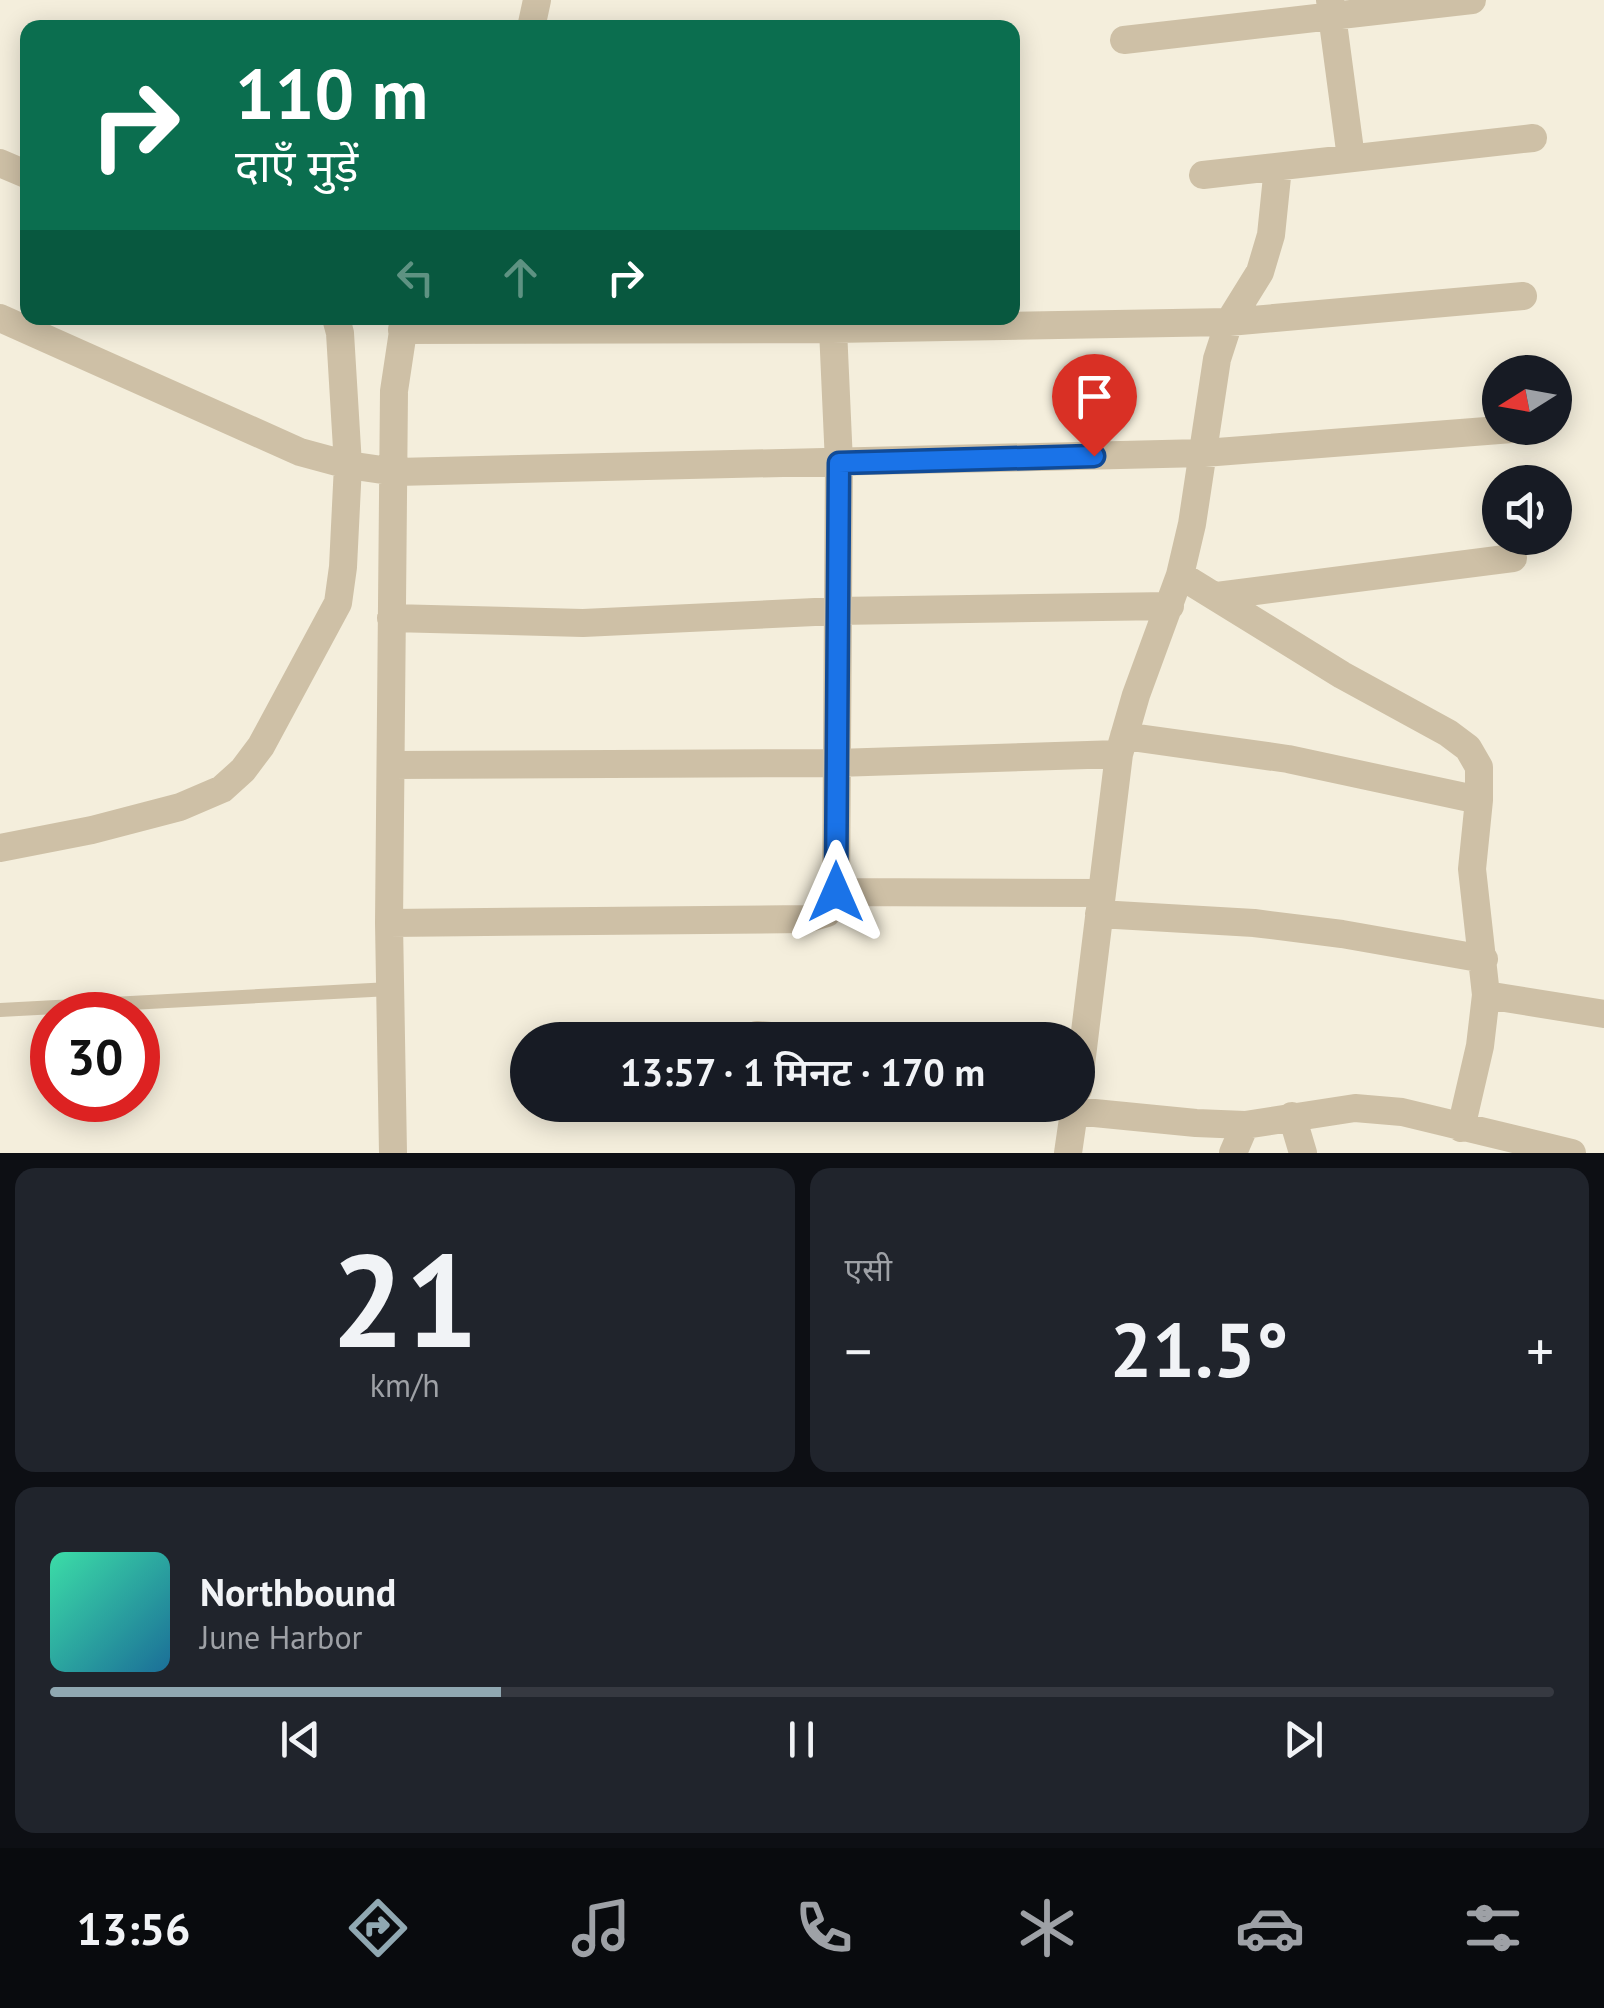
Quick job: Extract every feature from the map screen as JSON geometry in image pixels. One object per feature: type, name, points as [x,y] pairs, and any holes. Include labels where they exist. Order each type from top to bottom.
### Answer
[{"type":"street","points":[[1124,40],[1331,7],[1472,0]]},
{"type":"street","points":[[1331,7],[1351,158]]},
{"type":"street","points":[[1203,175],[1533,138]]},
{"type":"street","points":[[1085,1022],[1121,745],[1180,575],[1204,453],[1217,359],[1229,322],[1260,272],[1271,235],[1278,167]]},
{"type":"street","points":[[490,325],[833,329],[1229,322],[1523,296]]},
{"type":"street","points":[[0,318],[300,452],[396,472],[1204,453],[1482,431]]},
{"type":"street","points":[[0,848],[180,807],[222,789],[243,770],[313,654],[338,603],[344,567],[348,465],[338,325]]},
{"type":"street","points":[[393,1153],[389,922],[394,391],[404,325]]},
{"type":"street","points":[[389,922],[806,920],[826,913],[836,892],[839,463],[833,329]]},
{"type":"street","points":[[1217,596],[1513,558]]},
{"type":"street","points":[[1180,575],[1342,674],[1448,733],[1468,748],[1479,767],[1480,800],[1472,869],[1486,994],[1480,1046],[1461,1128]]},
{"type":"street","points":[[392,618],[583,624],[836,611],[1170,606]]},
{"type":"street","points":[[390,765],[836,763],[1121,745],[1288,759],[1480,800]]},
{"type":"street","points":[[836,892],[1101,904],[1342,934],[1484,959]]},
{"type":"street","points":[[1486,994],[1604,1014]]},
{"type":"street","points":[[1095,1091],[1196,1123],[1246,1124],[1355,1108],[1402,1112],[1572,1153]]},
{"type":"street","points":[[1292,1116],[1302,1153]]},
{"type":"street","points":[[1068,1153],[1072,1122]]},
{"type":"street","points":[[1234,1153],[1246,1124]]},
{"type":"lane","points":[[0,1010],[390,989]]},
{"type":"route","points":[[836,892],[839,463],[1094,456]]}]
